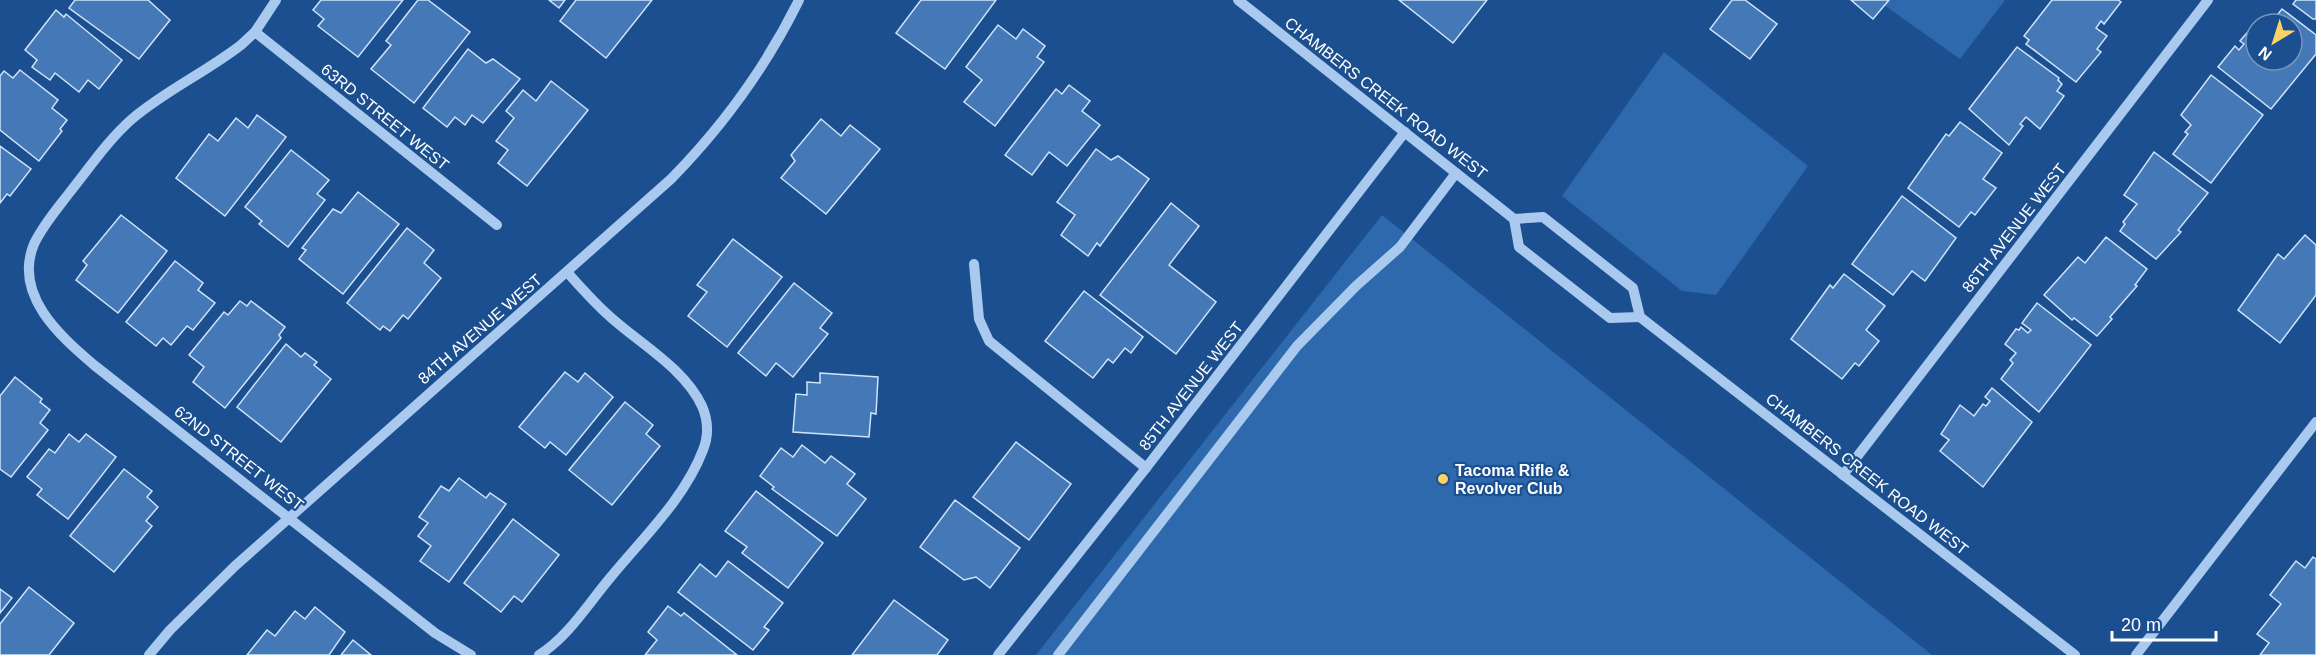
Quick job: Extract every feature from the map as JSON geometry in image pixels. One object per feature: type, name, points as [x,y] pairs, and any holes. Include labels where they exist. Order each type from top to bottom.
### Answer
[{"type":"street","points":[[255,32],[276,0]]},
{"type":"street","name":"84TH AVENUE WEST","points":[[149,655],[200,600],[290,517],[671,179],[700,149],[760,70],[799,0]]},
{"type":"street","name":"CHAMBERS CREEK ROAD WEST","points":[[1238,0],[1514,219]]},
{"type":"street","name":"86TH AVENUE WEST","points":[[1843,475],[2208,0]]},
{"type":"street","name":"63RD STREET WEST","points":[[255,32],[497,225]]},
{"type":"street","name":"62ND STREET WEST","points":[[255,32],[214,66],[156,101],[121,129],[48,221],[30,257],[32,288],[40,307],[66,341],[435,633],[471,655]]},
{"type":"street","name":"85TH AVENUE WEST","points":[[998,655],[1146,468],[1405,132]]},
{"type":"street","points":[[1058,655],[1297,346],[1356,286],[1400,247],[1456,173]]},
{"type":"street","points":[[1543,217],[1633,288],[1640,317],[1610,318],[1519,247],[1514,219],[1543,217]]},
{"type":"street","points":[[974,264],[979,319],[989,340],[1146,468]]},
{"type":"street","points":[[539,655],[565,632],[666,509],[694,469],[704,448],[708,429],[705,416],[693,390],[665,362],[613,319],[567,272]]},
{"type":"street","name":"CHAMBERS CREEK ROAD WEST","points":[[1640,317],[2075,655]]},
{"type":"street","points":[[2136,655],[2316,422]]},
{"type":"shaded area","points":[[1877,0],[2005,0],[1960,59]]},
{"type":"shaded area","points":[[1664,52],[1808,166],[1716,295],[1682,291],[1562,196]]},
{"type":"shaded area","name":"Tacoma Rifle & Revolver Club","points":[[1382,215],[1932,655],[1036,655]]},
{"type":"building","points":[[75,0],[148,0],[170,20],[139,59],[69,8]]},
{"type":"building","points":[[321,0],[403,0],[358,57],[318,26],[324,19],[313,10]]},
{"type":"building","points":[[418,0],[428,0],[470,32],[414,103],[371,69],[391,45],[386,41]]},
{"type":"building","points":[[549,0],[565,0],[559,8]]},
{"type":"building","points":[[576,0],[652,0],[606,58],[560,21]]},
{"type":"building","points":[[921,0],[996,0],[945,69],[896,33]]},
{"type":"building","points":[[1399,0],[1487,0],[1453,43]]},
{"type":"building","points":[[1732,0],[1745,0],[1777,24],[1750,59],[1710,29]]},
{"type":"building","points":[[1851,0],[1889,0],[1873,19]]},
{"type":"building","points":[[2052,0],[2118,0],[2121,2],[2104,24],[2101,21],[2096,28],[2107,36],[2097,49],[2101,52],[2076,82],[2026,44],[2029,40],[2024,36]]},
{"type":"building","points":[[2296,0],[2316,0],[2316,19],[2313,19],[2293,4]]},
{"type":"building","points":[[56,10],[64,17],[66,14],[122,60],[99,89],[88,80],[79,92],[55,73],[50,80],[32,67],[37,60],[25,50]]},
{"type":"building","points":[[998,25],[1016,39],[1023,29],[1045,46],[1037,57],[1044,62],[995,126],[964,102],[982,80],[966,67]]},
{"type":"building","points":[[2304,26],[2316,35],[2316,54],[2304,69]]},
{"type":"building","points":[[2244,44],[2244,72],[2301,72],[2271,109],[2218,67],[2235,46],[2239,50]]},
{"type":"building","points":[[2017,47],[2059,78],[2062,84],[2057,91],[2064,96],[2040,129],[2026,117],[2020,124],[2023,126],[2009,145],[1969,109]]},
{"type":"building","points":[[468,49],[486,63],[493,59],[520,79],[483,123],[472,115],[465,125],[455,117],[447,127],[423,108]]},
{"type":"building","points":[[20,70],[58,100],[52,108],[67,120],[60,129],[62,131],[39,161],[0,130],[0,76],[4,71],[13,78]]},
{"type":"building","points":[[2211,75],[2263,115],[2211,183],[2173,154],[2188,134],[2185,132],[2191,125],[2181,115]]},
{"type":"building","points":[[551,81],[588,110],[527,186],[498,163],[508,150],[496,141],[514,118],[506,111],[523,90],[536,101]]},
{"type":"building","points":[[1069,85],[1090,101],[1082,111],[1100,125],[1067,166],[1049,152],[1032,175],[1005,155],[1056,89],[1062,94]]},
{"type":"building","points":[[257,115],[286,137],[225,216],[176,178],[209,134],[218,141],[236,118],[248,128]]},
{"type":"building","points":[[821,119],[841,136],[850,125],[880,149],[826,214],[781,178],[795,161],[791,155]]},
{"type":"building","points":[[1960,122],[2002,153],[1983,179],[1996,188],[1975,215],[1971,212],[1959,227],[1908,188],[1946,134],[1949,136]]},
{"type":"building","points":[[0,146],[31,169],[10,196],[7,194],[0,203]]},
{"type":"building","points":[[1096,149],[1111,160],[1118,156],[1149,179],[1100,246],[1097,243],[1088,256],[1061,235],[1075,215],[1057,202]]},
{"type":"building","points":[[291,150],[329,180],[317,194],[325,200],[288,247],[259,224],[262,221],[245,207]]},
{"type":"building","points":[[2154,152],[2208,193],[2178,230],[2181,232],[2156,259],[2120,231],[2125,224],[2123,222],[2137,204],[2124,195]]},
{"type":"building","points":[[358,192],[399,224],[343,294],[299,259],[306,250],[302,248],[333,209],[341,213]]},
{"type":"building","points":[[1902,196],[1956,238],[1925,281],[1912,271],[1893,295],[1852,264]]},
{"type":"building","points":[[1171,203],[1199,226],[1169,265],[1216,302],[1176,354],[1100,295]]},
{"type":"building","points":[[121,215],[167,251],[118,313],[76,280],[87,265],[83,261]]},
{"type":"building","points":[[407,228],[434,250],[424,263],[441,278],[408,319],[403,315],[390,331],[383,326],[380,330],[347,303]]},
{"type":"building","points":[[2305,235],[2316,245],[2316,295],[2280,343],[2238,310],[2278,254],[2284,259]]},
{"type":"building","points":[[2106,237],[2147,269],[2135,285],[2137,286],[2097,336],[2074,318],[2072,320],[2044,295],[2078,257],[2085,263]]},
{"type":"building","points":[[733,239],[782,277],[727,347],[688,316],[707,292],[697,285]]},
{"type":"building","points":[[175,261],[203,283],[198,290],[215,303],[193,330],[187,326],[171,345],[163,338],[156,346],[126,322]]},
{"type":"building","points":[[1844,274],[1885,306],[1866,330],[1879,341],[1859,366],[1855,363],[1842,379],[1791,339],[1830,285],[1833,288]]},
{"type":"building","points":[[794,283],[832,313],[820,328],[828,334],[793,377],[776,363],[766,376],[738,353]]},
{"type":"building","points":[[1084,291],[1143,337],[1131,353],[1125,348],[1113,363],[1108,359],[1093,378],[1045,341]]},
{"type":"building","points":[[240,301],[247,306],[251,301],[285,327],[279,335],[281,338],[225,408],[193,382],[204,367],[189,355],[224,312],[228,315]]},
{"type":"building","points":[[2037,303],[2091,345],[2039,412],[2001,379],[2013,363],[2010,360],[2016,353],[2005,344],[2016,329],[2019,330],[2021,327],[2028,333],[2031,330],[2022,323]]},
{"type":"building","points":[[286,344],[301,357],[305,353],[317,362],[314,365],[331,379],[281,442],[237,407]]},
{"type":"building","points":[[565,372],[578,382],[585,373],[613,397],[566,455],[550,442],[545,448],[519,427]]},
{"type":"building","points":[[820,373],[878,377],[876,414],[871,413],[869,437],[793,432],[796,394],[807,395],[807,382],[820,383]]},
{"type":"building","points":[[15,377],[42,399],[40,402],[50,410],[40,423],[48,430],[11,477],[0,469],[0,396]]},
{"type":"building","points":[[1992,388],[2032,422],[1983,487],[1940,451],[1949,440],[1941,434],[1960,405],[1974,416],[1983,404],[1986,406],[1990,401],[1985,397]]},
{"type":"building","points":[[625,402],[653,425],[646,434],[660,446],[612,505],[569,470]]},
{"type":"building","points":[[69,434],[79,442],[86,434],[116,457],[68,519],[37,495],[42,489],[27,477],[49,449],[55,453]]},
{"type":"building","points":[[1016,442],[1071,484],[1029,540],[973,497]]},
{"type":"building","points":[[802,445],[825,463],[831,456],[855,474],[847,484],[866,499],[837,536],[772,489],[774,487],[760,476],[781,448],[793,457]]},
{"type":"building","points":[[124,469],[152,491],[147,497],[158,507],[146,521],[152,526],[114,572],[70,536]]},
{"type":"building","points":[[459,478],[486,498],[490,493],[506,504],[449,582],[420,561],[431,546],[418,536],[428,523],[419,517],[441,486],[449,491]]},
{"type":"building","points":[[756,491],[823,543],[788,588],[742,553],[747,547],[725,531]]},
{"type":"building","points":[[955,500],[1020,548],[990,588],[976,577],[964,580],[920,547]]},
{"type":"building","points":[[513,519],[559,555],[522,602],[514,596],[501,612],[464,583]]},
{"type":"building","points":[[2313,557],[2316,559],[2316,655],[2260,655],[2269,643],[2257,634],[2281,604],[2270,595],[2296,561],[2305,568]]},
{"type":"building","points":[[728,561],[783,603],[764,627],[769,630],[753,650],[678,592],[700,564],[716,577]]},
{"type":"building","points":[[29,587],[74,623],[49,655],[0,655],[0,624]]},
{"type":"building","points":[[0,589],[12,598],[0,613]]},
{"type":"building","points":[[894,600],[948,640],[937,655],[852,655]]},
{"type":"building","points":[[668,606],[681,616],[684,613],[737,655],[645,655],[657,640],[648,632]]},
{"type":"building","points":[[315,607],[345,632],[329,655],[247,655],[267,630],[275,636],[295,611],[305,619]]},
{"type":"building","points":[[353,640],[371,655],[341,655]]},
{"type":"place","name":"Tacoma Rifle & Revolver Club","points":[[1443,479]]}]
